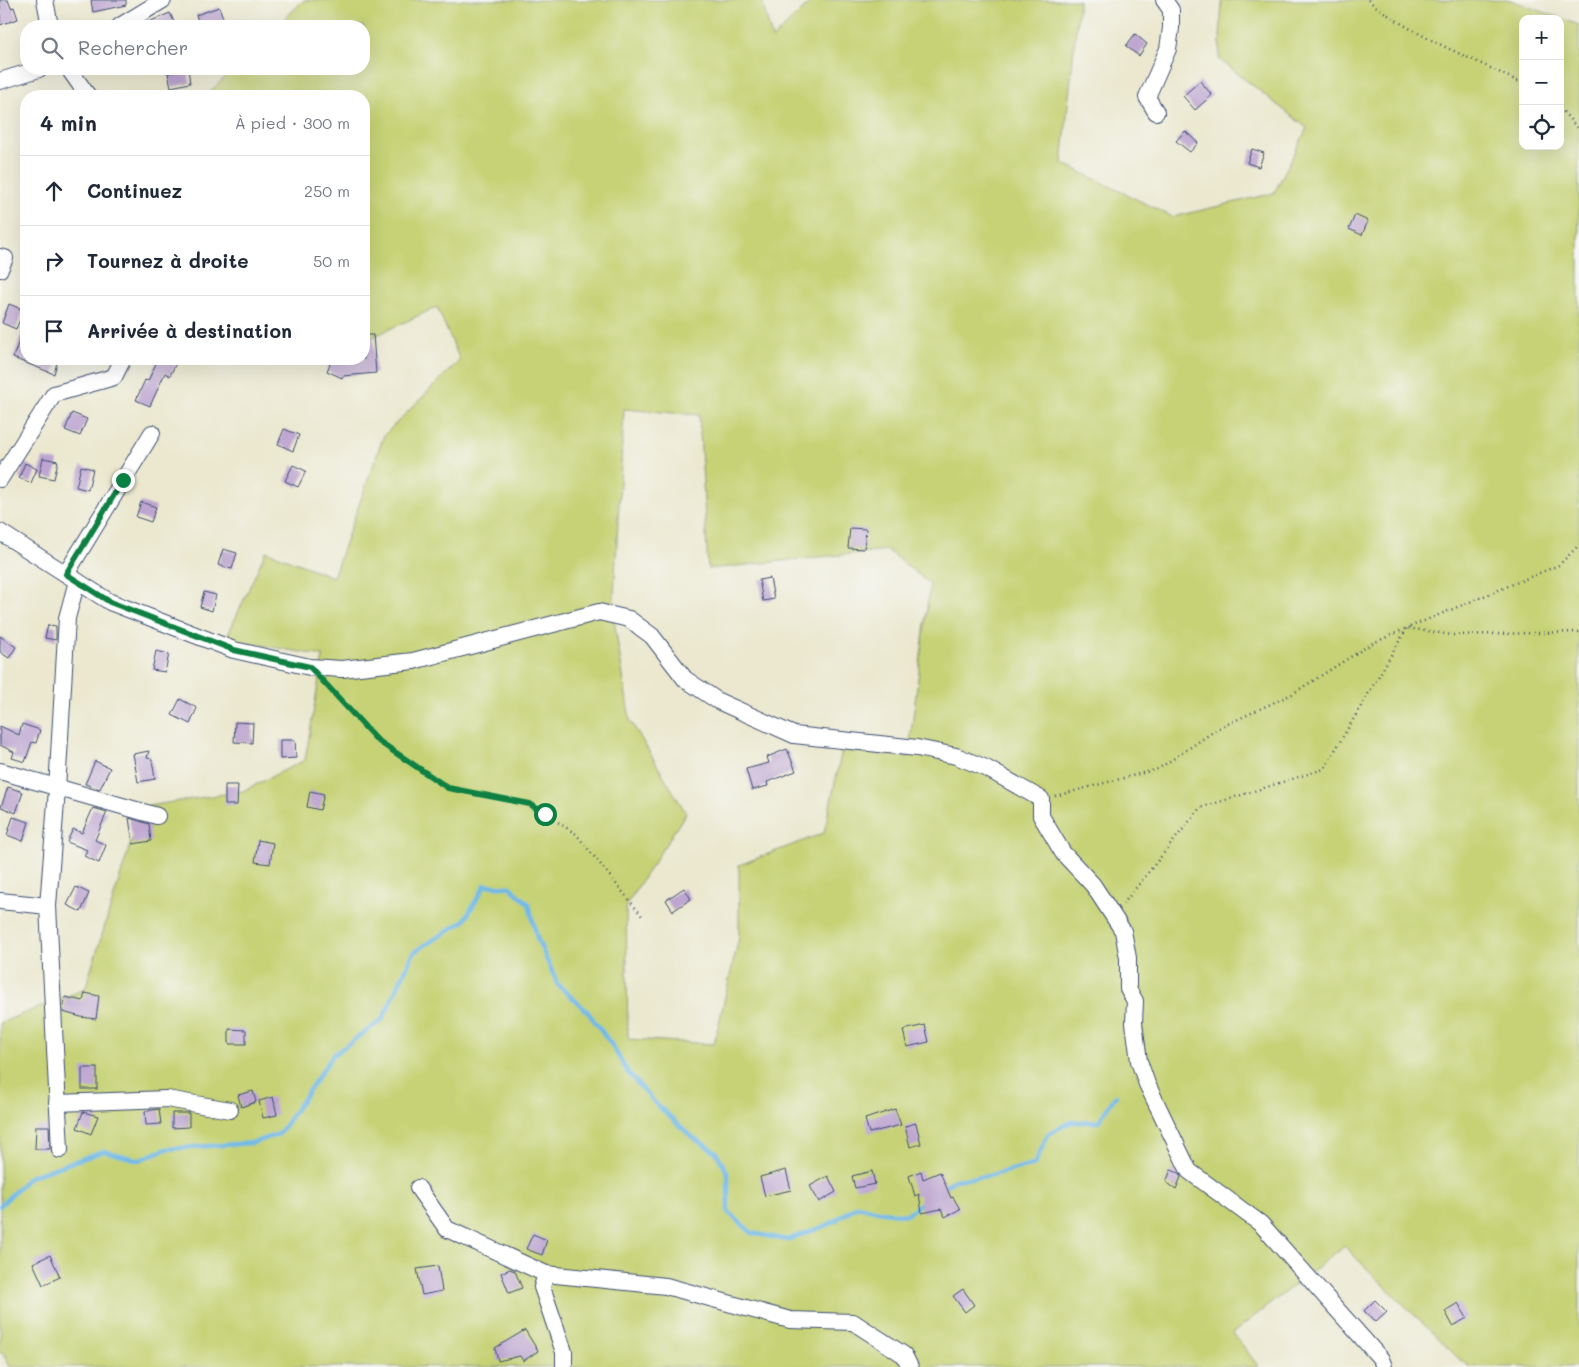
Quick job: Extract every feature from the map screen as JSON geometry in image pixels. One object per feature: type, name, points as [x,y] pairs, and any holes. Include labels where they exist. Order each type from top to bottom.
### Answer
[{"type":"street","points":[[45,0],[49,20]]},
{"type":"street","points":[[130,20],[164,0]]},
{"type":"street","points":[[1156,112],[1147,97],[1168,49],[1171,10],[1164,0]]},
{"type":"street","points":[[0,81],[20,75]]},
{"type":"street","points":[[73,75],[84,90]]},
{"type":"street","points":[[0,257],[5,258],[0,269]]},
{"type":"street","points":[[0,479],[54,394],[114,377],[121,365]]},
{"type":"street","points":[[60,1150],[48,906],[71,578],[152,433]]},
{"type":"street","points":[[0,532],[110,602],[234,650],[310,667],[342,669],[413,661],[599,612],[629,619],[652,636],[685,679],[718,701],[786,732],[794,735],[917,748],[956,756],[986,768],[1041,799],[1041,816],[1063,853],[1093,885],[1123,931],[1128,958],[1128,988],[1135,1001],[1134,1023],[1139,1061],[1147,1084],[1189,1171],[1261,1224],[1381,1360],[1384,1367]]},
{"type":"street","points":[[0,771],[157,816]]},
{"type":"street","points":[[0,901],[48,906]]},
{"type":"street","points":[[57,1103],[167,1099],[230,1110]]},
{"type":"street","points":[[418,1188],[447,1229],[546,1274],[666,1286],[790,1320],[853,1322],[904,1355],[910,1367]]},
{"type":"street","points":[[546,1274],[542,1287],[564,1352],[564,1367]]},
{"type":"path","points":[[1368,0],[1382,12],[1413,31],[1519,82]]},
{"type":"path","points":[[1564,113],[1579,130]]},
{"type":"path","points":[[1041,799],[1158,769],[1219,728],[1292,694],[1371,644],[1559,565],[1579,545]]},
{"type":"path","points":[[1407,628],[1452,635],[1579,632]]},
{"type":"path","points":[[1112,916],[1200,808],[1324,769],[1407,628]]},
{"type":"path","points":[[310,667],[377,740],[448,788],[530,804],[576,834],[642,916]]},
{"type":"green space","points":[[304,0],[762,0],[772,39],[813,0],[1079,0],[1062,163],[1173,217],[1274,193],[1307,128],[1219,59],[1222,0],[1511,0],[1552,15],[1519,15],[1519,150],[1564,150],[1564,19],[1579,25],[1579,1367],[1470,1367],[1457,1357],[1344,1246],[1233,1333],[1259,1367],[10,1367],[4,1354],[0,1353],[0,1023],[85,989],[142,807],[243,791],[305,760],[323,656],[226,639],[266,551],[333,577],[384,435],[460,360],[437,307],[370,338],[370,90],[211,90],[228,75],[370,75],[370,20],[283,20]],"holes":[[[624,409],[699,415],[708,569],[887,550],[930,584],[908,757],[842,750],[824,833],[739,865],[739,938],[714,1044],[628,1039],[626,905],[686,813],[630,720],[613,614]]]},
{"type":"building","points":[[0,0],[8,0],[11,8],[14,7],[18,19],[0,25]]},
{"type":"building","points":[[91,0],[126,0],[126,5],[93,12]]},
{"type":"building","points":[[219,7],[224,20],[198,20],[196,15]]},
{"type":"building","points":[[170,13],[173,20],[153,20]]},
{"type":"building","points":[[1135,34],[1147,44],[1139,56],[1126,46]]},
{"type":"building","points":[[168,75],[189,75],[190,83],[171,87]]},
{"type":"building","points":[[1200,81],[1212,95],[1195,110],[1183,96]]},
{"type":"building","points":[[1185,131],[1198,143],[1190,152],[1176,141]]},
{"type":"building","points":[[1252,149],[1264,153],[1259,167],[1247,163]]},
{"type":"building","points":[[1355,215],[1368,221],[1362,235],[1349,229]]},
{"type":"building","points":[[9,304],[20,308],[20,320],[16,329],[2,323]]},
{"type":"building","points":[[370,335],[373,335],[376,373],[343,376],[342,378],[327,371],[330,365],[370,365]]},
{"type":"building","points":[[20,338],[20,361],[13,358]]},
{"type":"building","points":[[31,365],[56,365],[54,374]]},
{"type":"building","points":[[155,365],[175,365],[170,376],[165,373],[150,406],[136,400],[145,380],[148,381]]},
{"type":"building","points":[[72,413],[87,419],[80,436],[65,430]]},
{"type":"building","points":[[284,429],[299,435],[293,451],[278,444]]},
{"type":"building","points":[[43,458],[58,461],[54,479],[39,476]]},
{"type":"building","points":[[25,463],[37,469],[31,483],[19,478]]},
{"type":"building","points":[[293,465],[306,471],[298,487],[285,481]]},
{"type":"building","points":[[81,466],[93,469],[88,490],[76,487]]},
{"type":"building","points":[[141,502],[156,507],[151,522],[136,517]]},
{"type":"building","points":[[850,528],[866,529],[864,549],[848,548]]},
{"type":"building","points":[[223,549],[237,553],[232,569],[218,565]]},
{"type":"building","points":[[770,578],[774,599],[763,601],[759,580]]},
{"type":"building","points":[[204,592],[216,595],[212,611],[200,607]]},
{"type":"building","points":[[48,625],[56,626],[56,640],[45,638]]},
{"type":"building","points":[[0,636],[16,647],[9,658],[0,652]]},
{"type":"building","points":[[156,651],[169,654],[165,672],[152,670]]},
{"type":"building","points":[[180,699],[197,708],[190,724],[172,715]]},
{"type":"building","points":[[235,722],[253,723],[252,743],[234,742]]},
{"type":"building","points":[[22,724],[40,730],[36,743],[32,742],[25,762],[12,758],[14,752],[0,745],[0,726],[19,735]]},
{"type":"building","points":[[280,740],[295,740],[296,758],[280,759]]},
{"type":"building","points":[[787,749],[796,771],[767,782],[768,786],[752,790],[746,769],[769,763],[767,757]]},
{"type":"building","points":[[149,751],[147,758],[152,759],[155,779],[138,782],[133,754]]},
{"type":"building","points":[[95,761],[110,768],[100,789],[85,784]]},
{"type":"building","points":[[225,785],[238,785],[237,805],[225,805]]},
{"type":"building","points":[[8,787],[23,792],[16,813],[1,807]]},
{"type":"building","points":[[310,791],[324,794],[320,810],[307,807]]},
{"type":"building","points":[[93,808],[107,812],[95,840],[106,845],[99,863],[84,856],[87,850],[67,842],[73,829],[82,833]]},
{"type":"building","points":[[13,817],[29,822],[23,841],[7,835]]},
{"type":"building","points":[[129,818],[149,824],[151,841],[133,844]]},
{"type":"building","points":[[258,840],[273,843],[270,864],[255,862]]},
{"type":"building","points":[[76,887],[89,893],[81,912],[67,905]]},
{"type":"building","points":[[684,888],[691,899],[673,911],[666,900]]},
{"type":"building","points":[[85,993],[99,996],[96,1019],[63,1012],[65,997],[83,1001]]},
{"type":"building","points":[[925,1025],[929,1042],[907,1047],[903,1030]]},
{"type":"building","points":[[229,1029],[246,1030],[246,1044],[229,1044]]},
{"type":"building","points":[[82,1068],[97,1068],[97,1089],[82,1089]]},
{"type":"building","points":[[253,1091],[256,1102],[241,1107],[238,1095]]},
{"type":"building","points":[[273,1097],[277,1115],[263,1118],[259,1101]]},
{"type":"building","points":[[159,1109],[161,1124],[146,1125],[145,1111]]},
{"type":"building","points":[[895,1109],[901,1125],[869,1133],[865,1119]]},
{"type":"building","points":[[83,1112],[98,1116],[91,1134],[77,1128]]},
{"type":"building","points":[[172,1113],[189,1113],[189,1127],[172,1128]]},
{"type":"building","points":[[916,1123],[921,1144],[910,1147],[905,1126]]},
{"type":"building","points":[[36,1126],[49,1126],[50,1149],[35,1149]]},
{"type":"building","points":[[786,1170],[791,1190],[765,1196],[760,1177]]},
{"type":"building","points":[[1171,1170],[1179,1173],[1181,1177],[1176,1189],[1166,1182]]},
{"type":"building","points":[[872,1171],[875,1184],[855,1188],[852,1176]]},
{"type":"building","points":[[921,1171],[923,1179],[940,1172],[951,1198],[953,1197],[960,1209],[945,1217],[941,1209],[922,1213],[919,1194],[915,1196],[909,1176]]},
{"type":"building","points":[[828,1176],[836,1192],[819,1202],[810,1186]]},
{"type":"building","points":[[533,1234],[547,1240],[542,1255],[526,1249]]},
{"type":"building","points":[[50,1255],[60,1277],[43,1285],[33,1263]]},
{"type":"building","points":[[438,1266],[442,1291],[422,1295],[417,1269]]},
{"type":"building","points":[[510,1269],[515,1271],[522,1288],[509,1293],[501,1273]]},
{"type":"building","points":[[963,1289],[974,1305],[965,1312],[953,1296]]},
{"type":"building","points":[[1375,1300],[1387,1312],[1376,1322],[1364,1311]]},
{"type":"building","points":[[1458,1303],[1467,1318],[1453,1326],[1445,1311]]},
{"type":"building","points":[[525,1330],[538,1351],[523,1361],[520,1356],[498,1361],[495,1348]]},
{"type":"waterway","points":[[0,1206],[29,1177],[104,1151],[139,1160],[166,1149],[252,1143],[279,1134],[333,1055],[382,1020],[414,952],[464,921],[485,885],[510,887],[529,904],[537,938],[558,985],[587,1011],[611,1044],[629,1074],[655,1103],[692,1137],[716,1152],[728,1174],[728,1212],[752,1233],[787,1240],[828,1225],[857,1206],[906,1215],[925,1200]]},
{"type":"waterway","points":[[941,1188],[955,1180],[988,1176],[1035,1164],[1048,1134],[1071,1122],[1098,1122],[1116,1095]]},
{"type":"route","points":[[123,480],[66,574],[110,602],[234,650],[310,667],[377,740],[448,788],[530,804],[545,814]]}]
